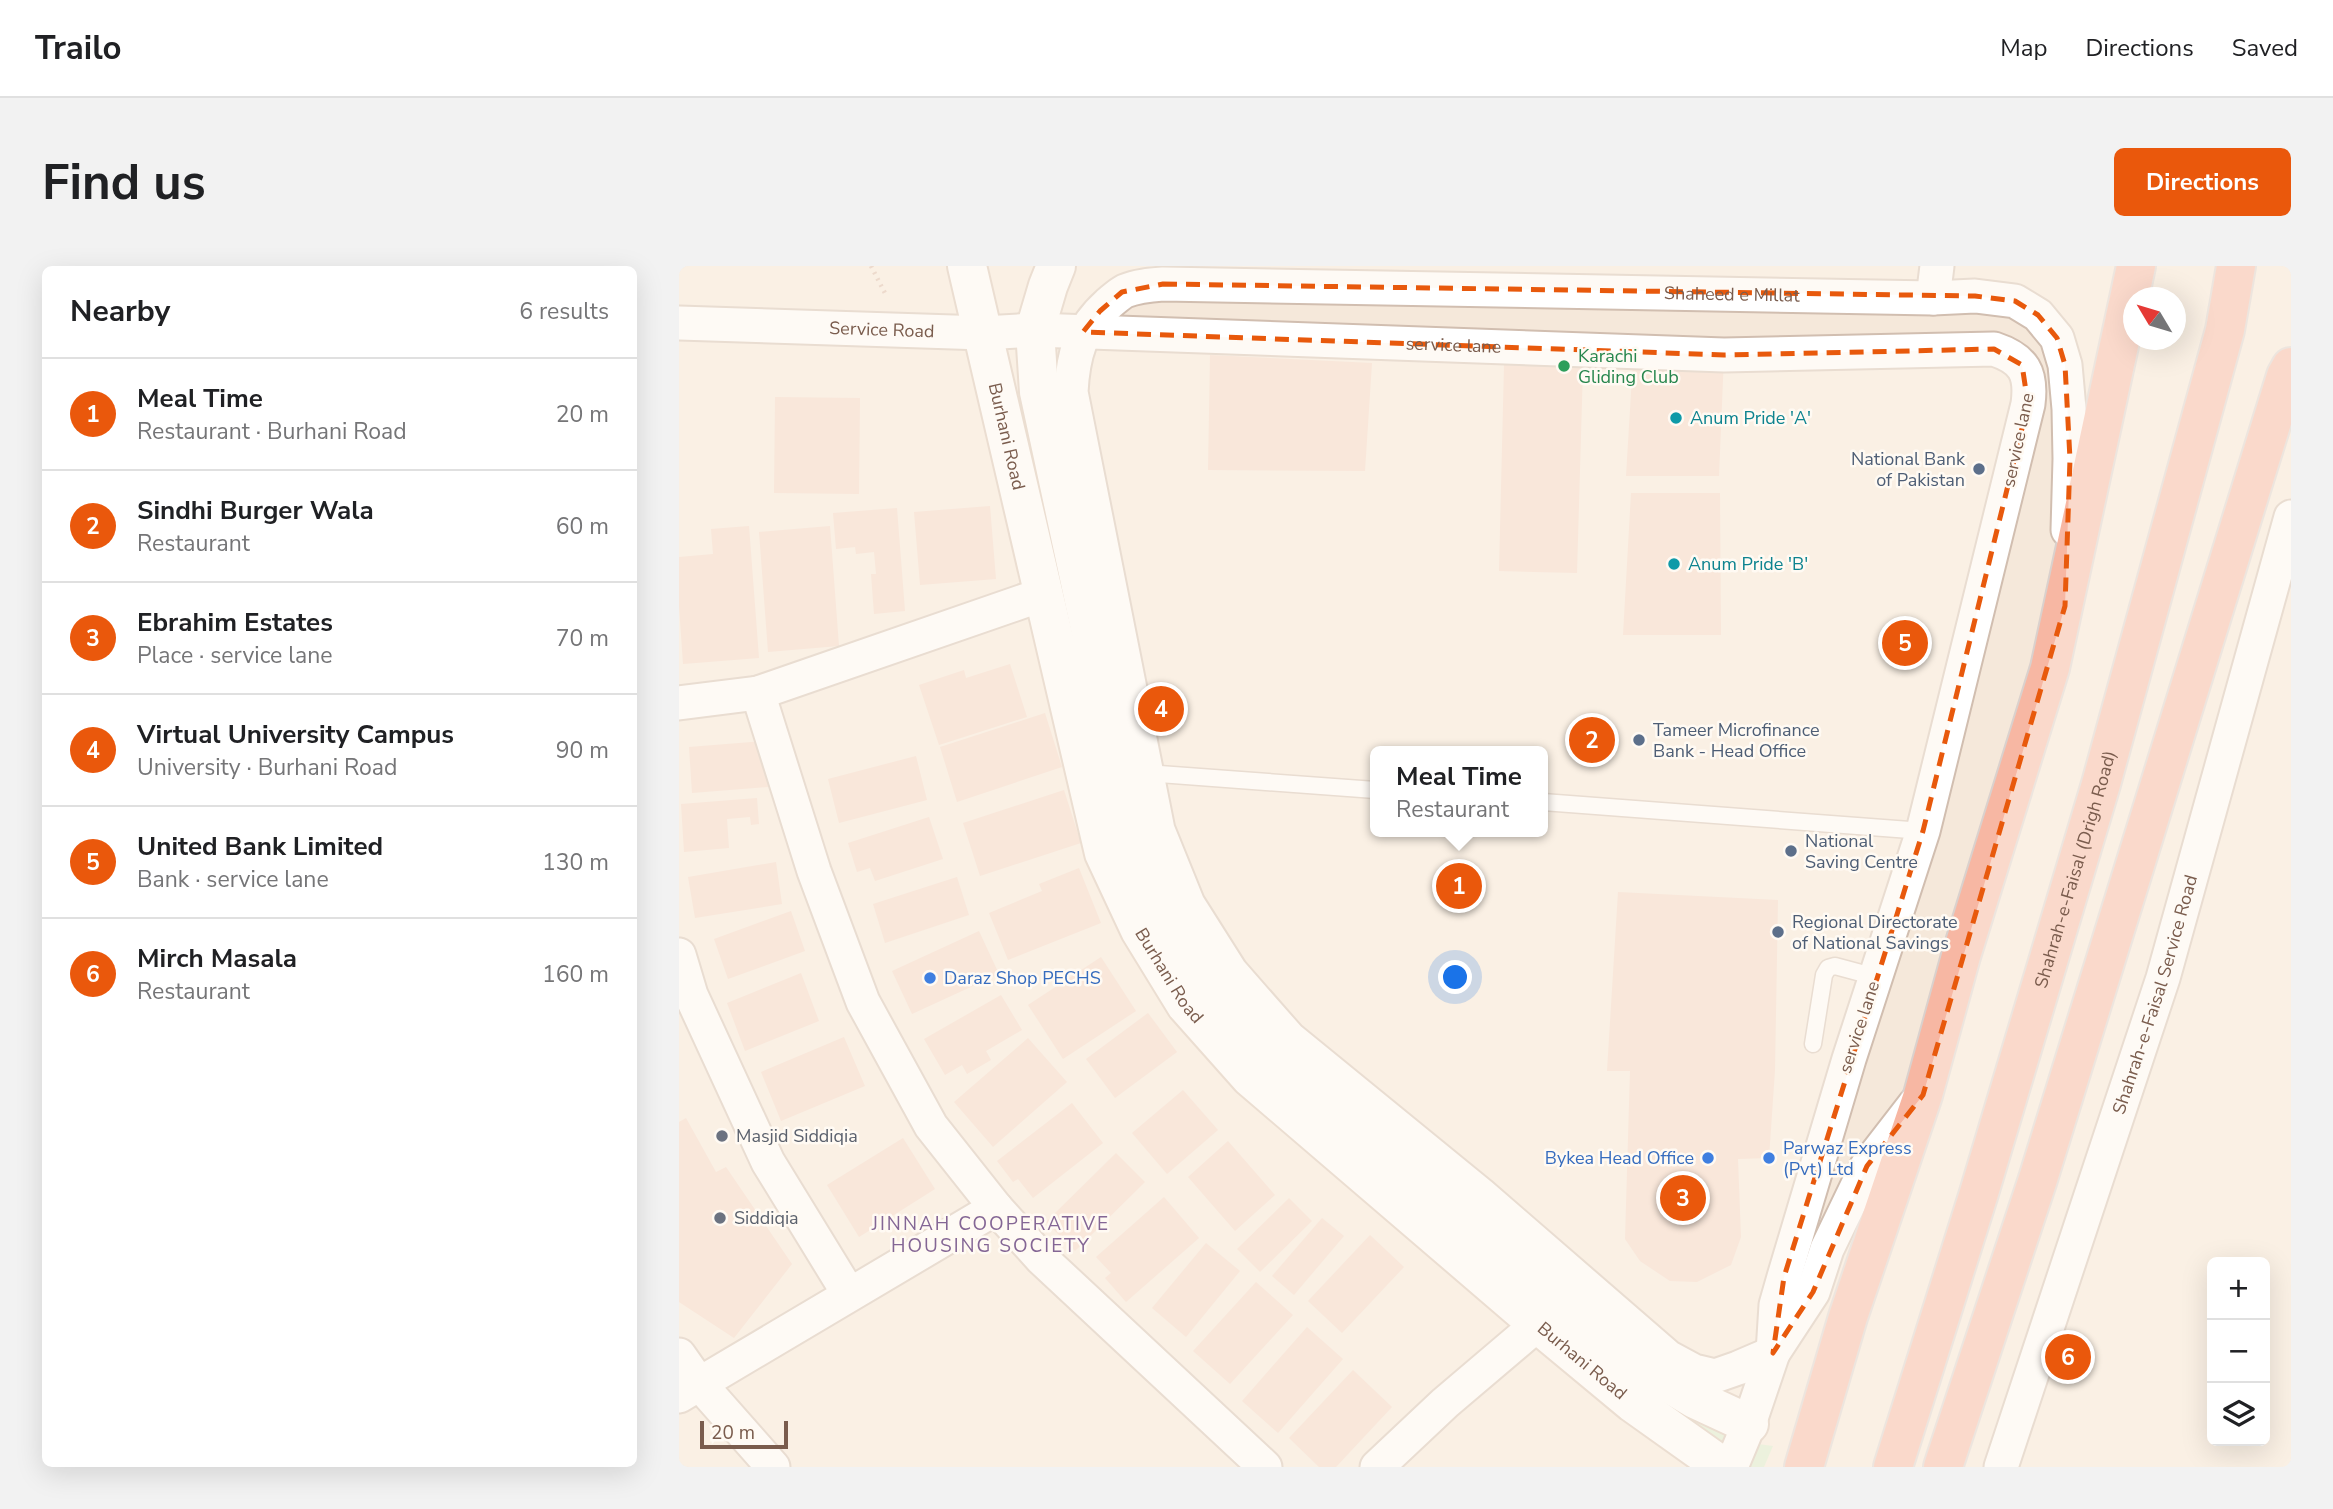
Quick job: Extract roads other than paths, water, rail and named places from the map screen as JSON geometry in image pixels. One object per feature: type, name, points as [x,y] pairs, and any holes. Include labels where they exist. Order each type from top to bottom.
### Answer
[{"type":"highway","points":[[1804,1467],[1848,1317],[1923,1095],[1961,956],[2050,668],[2136,266]]},
{"type":"highway","name":"Shahrah-e-Faisal (Drigh Road)","points":[[1893,1467],[1983,1180],[2101,784],[2225,330],[2236,266]]},
{"type":"highway","points":[[1943,1467],[2038,1179],[2291,367]]},
{"type":"street","name":"Burhani Road","points":[[967,266],[1104,853],[1140,930],[1186,1005],[1250,1077],[1633,1403],[1723,1467]]},
{"type":"street","name":"Burhani Road","points":[[1056,266],[1035,330],[1039,392],[1136,841],[1170,915],[1216,987],[1275,1054],[1642,1367],[1695,1399],[1749,1424]]},
{"type":"street","name":"Shaheed e Millat","points":[[1083,332],[1100,311],[1122,292],[1163,284],[1935,282],[1975,296],[2015,302],[2038,314],[2057,338],[2065,365],[2070,459],[2065,606]]},
{"type":"street","name":"Service Road","points":[[679,323],[984,333],[1035,330],[1083,332]]},
{"type":"street","points":[[1083,332],[1074,358],[1071,392],[1158,830],[1188,904],[1231,972],[1289,1038],[1480,1194],[1668,1357],[1694,1371],[1715,1376],[1773,1353],[1813,1292],[1827,1249],[1867,1167],[1923,1095]]},
{"type":"street","name":"service lane","points":[[1083,332],[1724,355],[1994,349],[2011,355],[2028,375],[2028,404],[1923,831],[1875,977],[1776,1305],[1773,1353],[1731,1467]]},
{"type":"street","name":"Shahrah-e-Faisal Service Road","points":[[2004,1466],[2163,978],[2291,517]]},
{"type":"street","points":[[679,703],[758,693],[1044,594]]},
{"type":"street","points":[[758,693],[814,871],[863,1002],[931,1126],[996,1208],[1067,1283],[1265,1467]]},
{"type":"street","points":[[679,955],[691,995],[768,1161],[849,1294]]},
{"type":"street","points":[[689,1389],[996,1208]]},
{"type":"street","points":[[1377,1467],[1445,1403],[1538,1324]]},
{"type":"street","points":[[679,1355],[689,1389],[773,1467]]},
{"type":"lane","points":[[1146,773],[1370,790]]},
{"type":"lane","points":[[1548,802],[1923,831]]},
{"type":"lane","points":[[1813,1044],[1824,975],[1828,968],[1835,966],[1875,977]]},
{"type":"place","name":"Karachi Gliding Club","points":[[1564,366]]},
{"type":"place","name":"Anum Pride 'A'","points":[[1676,418]]},
{"type":"place","name":"National Bank of Pakistan","points":[[1979,469]]},
{"type":"place","name":"Anum Pride 'B'","points":[[1674,564]]},
{"type":"place","name":"United Bank Limited","points":[[1905,643]]},
{"type":"place","name":"Virtual University Campus","points":[[1161,709]]},
{"type":"place","name":"Sindhi Burger Wala","points":[[1592,740]]},
{"type":"place","name":"Tameer Microfinance Bank - Head Office","points":[[1639,740]]},
{"type":"place","name":"National Saving Centre","points":[[1791,851]]},
{"type":"place","name":"Meal Time","points":[[1459,886]]},
{"type":"place","name":"Regional Directorate of National Savings","points":[[1778,932]]},
{"type":"place","name":"Daraz Shop PECHS","points":[[930,978]]},
{"type":"place","name":"Masjid Siddiqia","points":[[722,1136]]},
{"type":"place","name":"Bykea Head Office","points":[[1708,1158]]},
{"type":"place","name":"Parwaz Express (Pvt) Ltd","points":[[1769,1158]]},
{"type":"place","name":"Ebrahim Estates","points":[[1683,1198]]},
{"type":"place","name":"Siddiqia","points":[[720,1218]]},
{"type":"place","name":"Mirch Masala","points":[[2068,1357]]},
{"type":"district","name":"JINNAH COOPERATIVE HOUSING SOCIETY","points":[[991,1235]]}]
